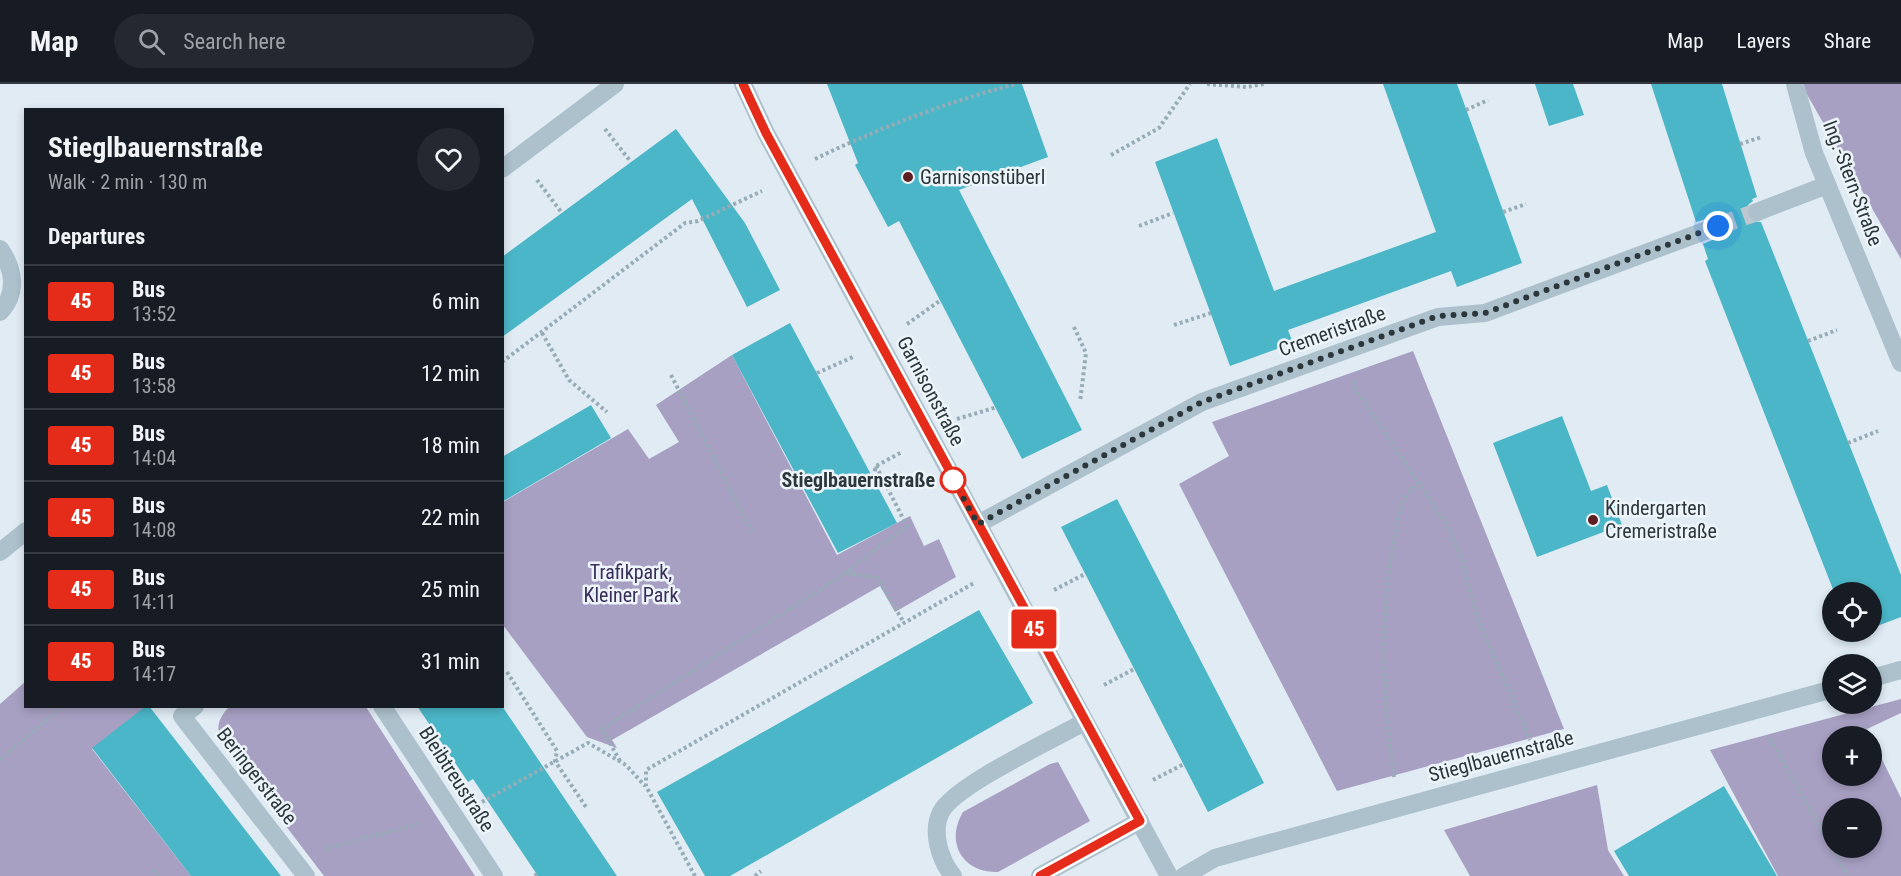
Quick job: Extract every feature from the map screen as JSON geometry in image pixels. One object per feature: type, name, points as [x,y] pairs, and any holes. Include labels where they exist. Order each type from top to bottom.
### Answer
[{"type":"street","points":[[504,167],[615,84]]},
{"type":"street","name":"Garnisonstraße","points":[[743,84],[771,143],[1169,876]]},
{"type":"street","name":"Ing.-Stern-Straße","points":[[1795,84],[1814,153],[1901,363]]},
{"type":"street","points":[[1757,212],[1827,185]]},
{"type":"street","name":"Cremeristraße","points":[[978,524],[1202,402],[1438,316],[1485,313],[1718,226]]},
{"type":"street","points":[[0,249],[10,266],[13,285],[8,302],[0,312]]},
{"type":"street","points":[[0,552],[24,533]]},
{"type":"street","points":[[1882,675],[1901,670]]},
{"type":"street","name":"Stieglbauernstraße","points":[[1184,876],[1215,858],[1822,692]]},
{"type":"street","name":"Beringerstraße","points":[[193,708],[183,716],[303,872]]},
{"type":"street","name":"Bleibtreustraße","points":[[383,708],[494,876]]},
{"type":"street","points":[[953,876],[946,867],[939,849],[937,831],[941,812],[957,792],[1084,722]]},
{"type":"street","points":[[1040,876],[1140,821]]},
{"type":"path","points":[[814,159],[860,137],[985,92],[1016,84]]},
{"type":"path","points":[[1111,155],[1159,128],[1190,84]]},
{"type":"path","points":[[1207,84],[1247,87],[1264,84]]},
{"type":"path","points":[[1466,110],[1488,100]]},
{"type":"path","points":[[603,126],[631,162]]},
{"type":"path","points":[[1740,144],[1762,137]]},
{"type":"path","points":[[534,177],[562,213]]},
{"type":"path","points":[[504,361],[685,223],[698,220],[766,189]]},
{"type":"path","points":[[1503,212],[1526,204]]},
{"type":"path","points":[[1138,226],[1173,213]]},
{"type":"path","points":[[907,324],[941,300]]},
{"type":"path","points":[[1174,326],[1211,313]]},
{"type":"path","points":[[1074,327],[1086,352],[1080,402]]},
{"type":"path","points":[[1808,341],[1837,330]]},
{"type":"path","points":[[542,333],[569,380],[607,412]]},
{"type":"path","points":[[817,373],[853,357]]},
{"type":"path","points":[[671,375],[752,532]]},
{"type":"path","points":[[1352,377],[1358,393],[1447,525],[1462,559],[1476,615],[1531,744]]},
{"type":"path","points":[[957,419],[997,406]]},
{"type":"path","points":[[1848,443],[1878,432]]},
{"type":"path","points":[[873,477],[876,466],[902,452]]},
{"type":"path","points":[[620,761],[602,729],[845,573],[907,526],[876,466]]},
{"type":"path","points":[[1394,781],[1385,658],[1388,573],[1399,514],[1406,494],[1419,484]]},
{"type":"path","points":[[845,573],[878,578],[904,622]]},
{"type":"path","points":[[1054,590],[1085,574]]},
{"type":"path","points":[[646,786],[646,770],[974,583]]},
{"type":"path","points":[[1104,686],[1134,669]]},
{"type":"path","points":[[507,672],[557,751],[555,761],[586,807]]},
{"type":"path","points":[[0,760],[61,708]]},
{"type":"path","points":[[1766,731],[1848,876]]},
{"type":"path","points":[[303,872],[322,849],[476,806],[588,743],[626,765],[646,786],[695,876]]},
{"type":"path","points":[[1153,780],[1184,764]]},
{"type":"path","points":[[153,870],[159,876]]},
{"type":"path","points":[[755,876],[761,871]]},
{"type":"green space","points":[[1801,84],[1901,84],[1901,259]]},
{"type":"green space","points":[[1413,351],[1564,729],[1337,791],[1179,484],[1229,456],[1212,422]]},
{"type":"green space","name":"Trafikpark, Kleiner Park","points":[[732,355],[837,555],[910,516],[924,546],[939,539],[956,577],[895,612],[880,586],[612,740],[617,748],[587,737],[504,626],[504,501],[628,429],[649,459],[679,442],[656,405]]},
{"type":"green space","points":[[24,683],[24,708],[145,708],[92,749],[191,876],[0,876],[0,704]]},
{"type":"green space","points":[[1901,699],[1901,713],[1873,726],[1822,726],[1822,786],[1882,786],[1882,759],[1901,798],[1901,876],[1778,876],[1710,750],[1845,714],[1882,714],[1882,704]]},
{"type":"green space","points":[[228,708],[367,708],[475,876],[324,876],[221,741],[219,723]]},
{"type":"green space","points":[[1058,762],[1090,821],[998,872],[985,871],[966,861],[960,854],[956,834],[963,812],[1050,764]]},
{"type":"green space","points":[[1597,785],[1608,850],[1624,876],[1470,876],[1444,830]]},
{"type":"building","points":[[827,84],[1022,84],[1048,157],[959,190],[1082,430],[1022,459],[899,221],[888,227],[855,165],[858,163]]},
{"type":"building","points":[[1383,84],[1457,84],[1522,263],[1457,287],[1451,271],[1288,330],[1293,343],[1230,366],[1155,162],[1217,138],[1274,291],[1436,232]]},
{"type":"building","points":[[1535,84],[1573,84],[1584,115],[1549,126]]},
{"type":"building","points":[[1651,84],[1722,84],[1757,197],[1752,199],[1753,201],[1748,205],[1746,215],[1750,221],[1761,222],[1901,575],[1901,617],[1882,624],[1882,582],[1830,582],[1705,261],[1708,259],[1703,244],[1726,234],[1729,223],[1719,215],[1696,222]]},
{"type":"building","points":[[676,129],[745,223],[780,290],[747,307],[692,199],[504,336],[504,256]]},
{"type":"building","points":[[790,323],[897,523],[838,553],[732,355]]},
{"type":"building","points":[[591,405],[611,438],[504,501],[504,456]]},
{"type":"building","points":[[1562,416],[1591,491],[1607,485],[1622,525],[1537,557],[1493,443]]},
{"type":"building","points":[[1117,499],[1264,783],[1208,812],[1061,527]]},
{"type":"building","points":[[979,610],[1033,703],[730,876],[705,876],[657,792]]},
{"type":"building","points":[[143,708],[151,708],[281,876],[191,876],[92,748]]},
{"type":"building","points":[[418,708],[503,708],[617,876],[538,876],[473,779],[468,782]]},
{"type":"building","points":[[1724,786],[1777,876],[1629,876],[1614,851]]},
{"type":"tunnel","points":[[1718,226],[1757,212]]},
{"type":"bus line","name":"45","points":[[743,84],[766,133],[1084,722],[1140,821],[1040,876]]},
{"type":"place","name":"Garnisonstüberl","points":[[908,177]]},
{"type":"place","name":"Stieglbauernstraße","points":[[953,480]]},
{"type":"place","name":"Kindergarten Cremeristraße","points":[[1593,520]]},
{"type":"route","points":[[953,480],[978,524],[1202,402],[1438,316],[1485,313],[1718,226]]}]
